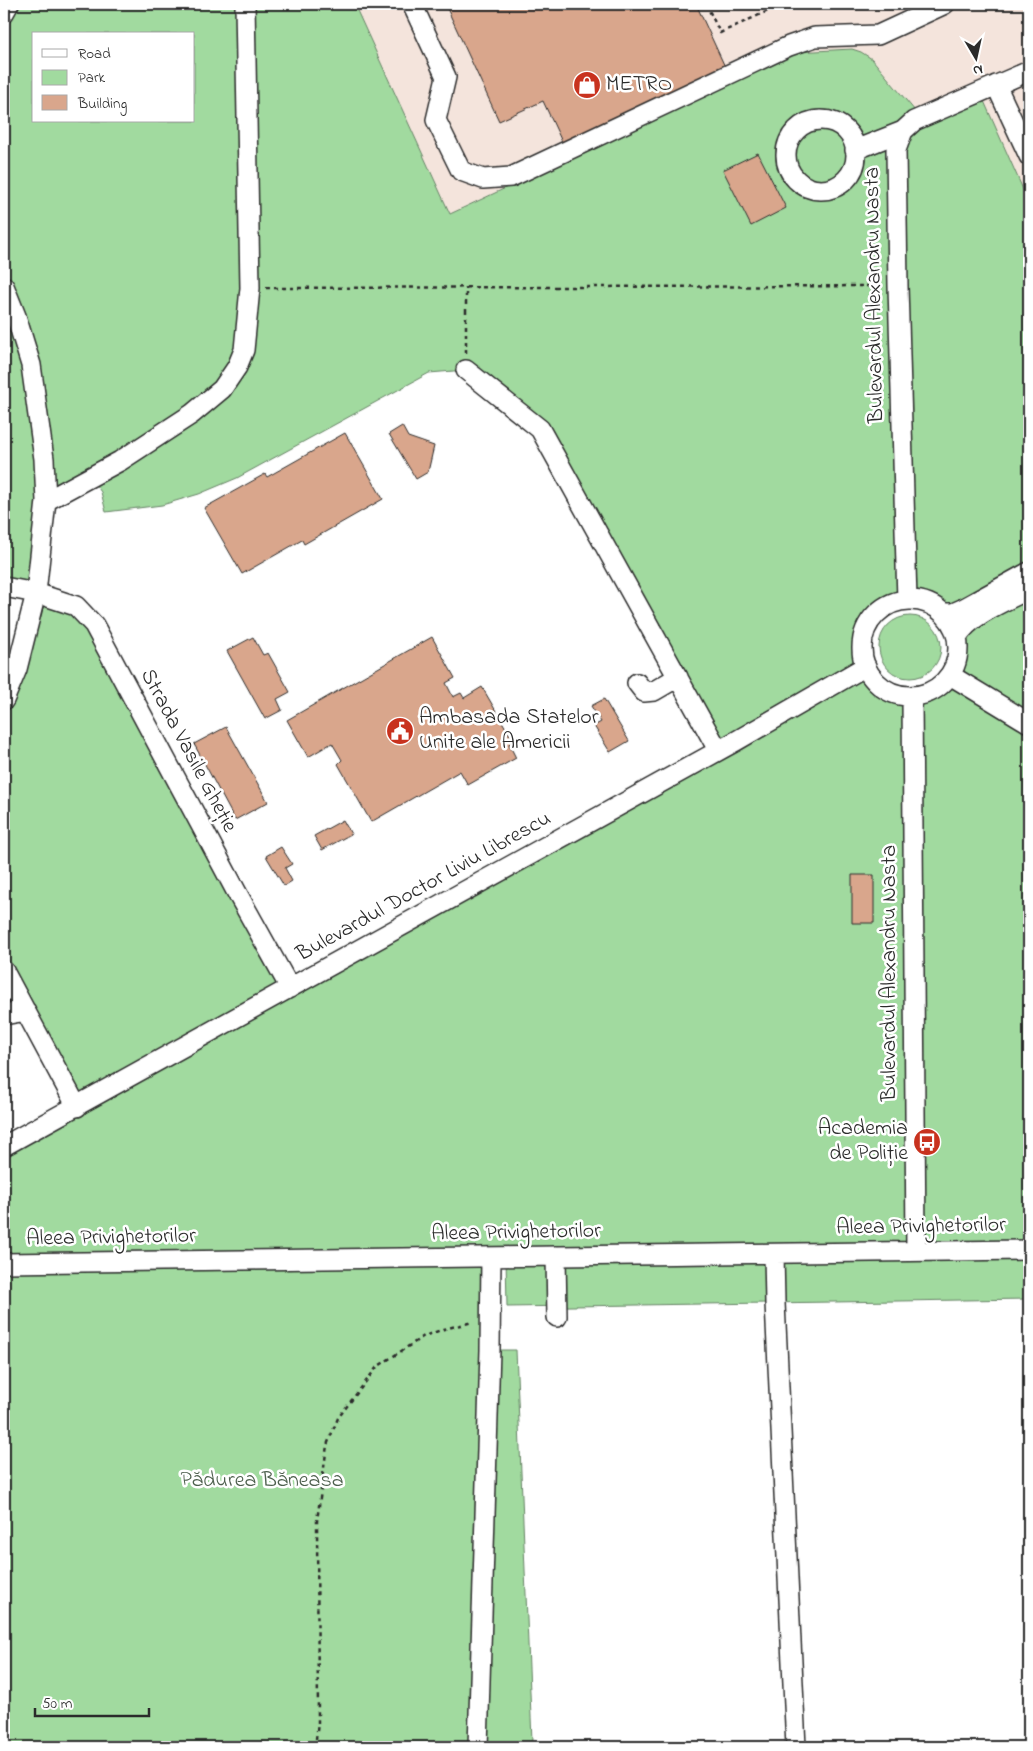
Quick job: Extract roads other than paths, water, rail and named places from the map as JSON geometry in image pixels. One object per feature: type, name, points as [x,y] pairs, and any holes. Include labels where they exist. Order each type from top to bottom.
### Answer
[{"type":"street","points":[[4,13],[9,4]]},
{"type":"street","points":[[46,501],[120,460],[192,414],[222,389],[237,367],[244,350],[250,288],[245,4]]},
{"type":"street","points":[[412,4],[446,77],[436,120],[461,171],[484,179],[510,177],[789,46],[815,38],[878,35],[945,4]]},
{"type":"street","points":[[855,150],[903,131],[920,117],[1029,71]]},
{"type":"street","points":[[996,85],[1025,136],[1029,156]]},
{"type":"street","name":"Bulevardul Alexandru Nasta","points":[[903,131],[896,150],[896,164],[906,600]]},
{"type":"street","points":[[4,286],[16,316],[31,365],[44,460],[46,501],[36,593],[17,668],[4,700]]},
{"type":"street","points":[[466,370],[540,429],[718,750]]},
{"type":"street","points":[[943,613],[953,613],[962,609],[1029,572]]},
{"type":"street","name":"Strada Vasile Gheție","points":[[4,587],[36,593],[76,606],[94,625],[290,988]]},
{"type":"street","points":[[957,636],[963,627],[972,620],[1029,589]]},
{"type":"street","points":[[906,600],[923,601],[943,613],[950,621],[957,636],[958,653],[950,675],[936,688],[912,696],[893,692],[879,684],[866,666],[862,652],[863,640],[869,624],[877,613],[889,605],[906,600]]},
{"type":"street","name":"Bulevardul Doctor Liviu Librescu","points":[[4,1146],[866,666]]},
{"type":"street","points":[[950,675],[1029,723]]},
{"type":"street","points":[[637,683],[644,692],[654,691],[678,677]]},
{"type":"street","name":"Bulevardul Alexandru Nasta","points":[[912,696],[916,1251]]},
{"type":"street","points":[[4,971],[77,1107]]},
{"type":"street","points":[[4,1015],[26,1011]]},
{"type":"street","name":"Aleea Privighetorilor","points":[[4,1263],[1029,1250]]},
{"type":"street","points":[[774,1254],[796,1747]]},
{"type":"street","points":[[556,1256],[557,1317]]},
{"type":"street","points":[[478,1747],[491,1257]]},
{"type":"place","name":"METRO","points":[[587,85]]},
{"type":"place","name":"Ambasada Statelor Unite ale Americii","points":[[400,731]]},
{"type":"place","name":"Academia de Poliție","points":[[927,1142]]},
{"type":"park label","name":"Pădurea Băneasa","points":[[262,1481]]}]
